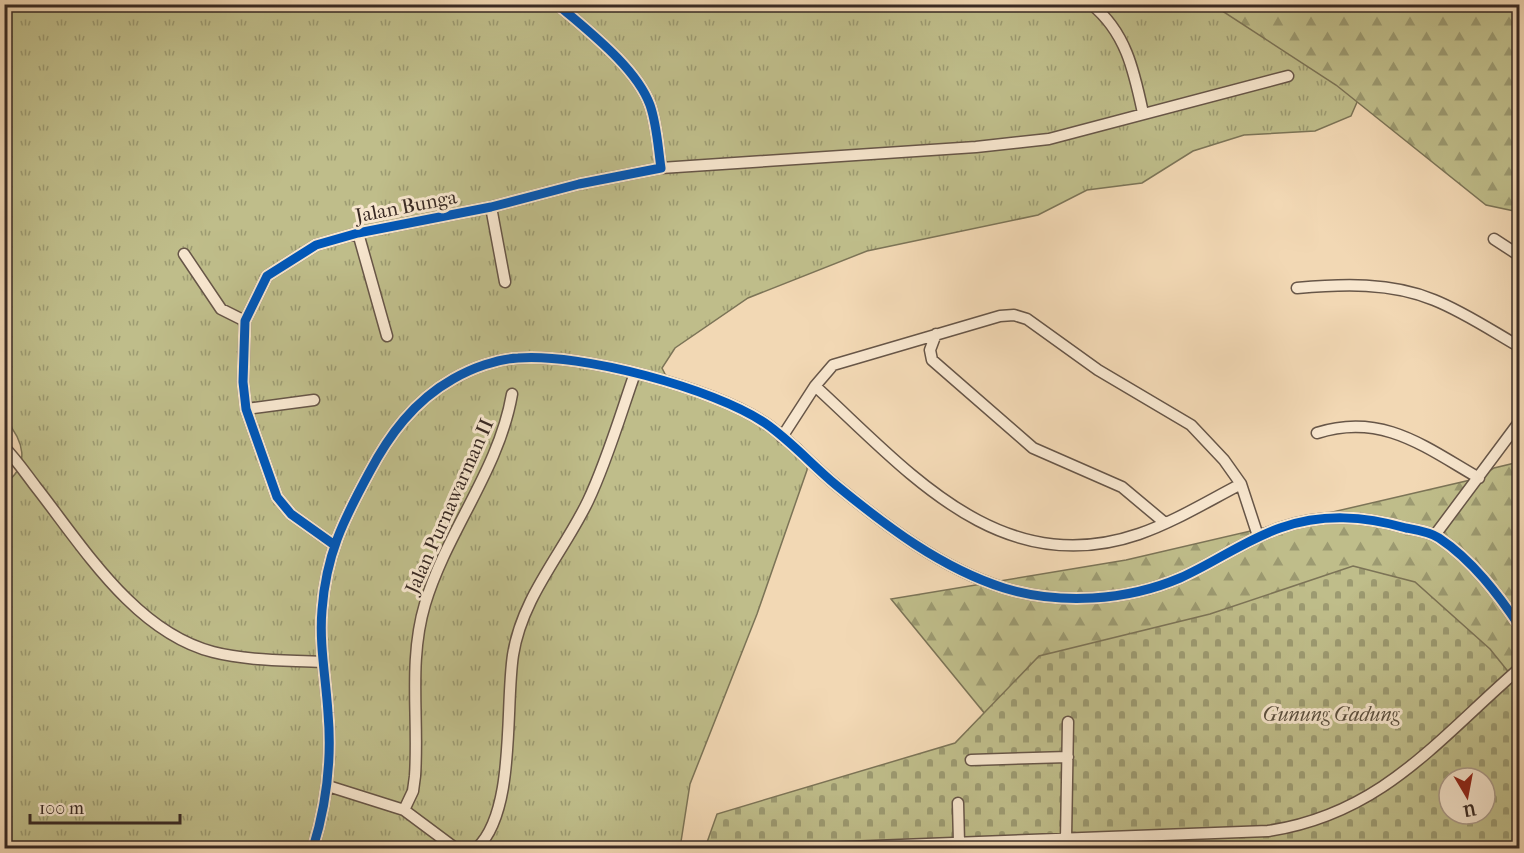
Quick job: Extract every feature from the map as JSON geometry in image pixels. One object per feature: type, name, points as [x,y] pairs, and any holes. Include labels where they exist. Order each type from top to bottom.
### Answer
[{"type":"street","points":[[557,4],[605,47],[637,82],[652,112],[661,168]]},
{"type":"street","points":[[1091,4],[1109,21],[1127,51],[1143,113]]},
{"type":"street","name":"Jalan Bunga","points":[[333,544],[291,514],[277,497],[246,409],[243,382],[245,321],[267,276],[316,245],[358,233],[491,207],[579,184],[661,168],[964,148],[1049,139],[1288,76]]},
{"type":"street","points":[[491,207],[505,282]]},
{"type":"street","points":[[358,233],[387,336]]},
{"type":"street","points":[[1494,239],[1520,256]]},
{"type":"street","points":[[184,254],[221,309],[245,321]]},
{"type":"street","points":[[1297,288],[1357,285],[1409,292],[1451,308],[1520,347]]},
{"type":"street","points":[[782,437],[826,371],[843,360],[1000,316],[1014,315],[1027,319],[1106,375],[1172,411],[1191,425],[1224,460],[1241,484],[1258,536]]},
{"type":"street","points":[[936,334],[930,350],[932,360],[1015,435],[1050,457],[1122,487],[1165,523]]},
{"type":"street","points":[[313,849],[328,786],[329,738],[322,662],[321,612],[333,544],[381,450],[405,417],[429,394],[456,377],[487,365],[516,358],[566,359],[635,373],[724,401],[747,412],[782,437],[836,484],[927,552],[968,575],[1006,589],[1046,597],[1114,596],[1178,579],[1258,536],[1310,520],[1338,516],[1366,518],[1435,536],[1474,569],[1501,600],[1520,627]]},
{"type":"street","points":[[477,849],[490,831],[501,795],[513,655],[521,623],[536,591],[588,500],[635,373]]},
{"type":"street","points":[[815,386],[936,495],[966,516],[1010,537],[1047,544],[1090,544],[1139,534],[1241,484]]},
{"type":"street","name":"Jalan Purnawarman II","points":[[404,810],[413,791],[415,776],[415,668],[425,605],[450,542],[499,444],[512,394]]},
{"type":"street","points":[[246,409],[314,400]]},
{"type":"street","points":[[1435,536],[1520,421]]},
{"type":"street","points":[[1317,433],[1356,425],[1388,429],[1403,435],[1479,478]]},
{"type":"street","points":[[4,447],[112,585],[151,620],[178,637],[211,652],[234,656],[322,662]]},
{"type":"street","points":[[822,849],[1268,831],[1320,820],[1382,789],[1419,760],[1520,668]]},
{"type":"street","points":[[1066,839],[1068,722]]},
{"type":"street","points":[[970,760],[1068,757]]},
{"type":"street","points":[[328,786],[404,810],[455,849]]},
{"type":"street","points":[[958,803],[959,843]]},
{"type":"green space","points":[[5,5],[1250,5],[1361,93],[1351,116],[1315,131],[1244,135],[1193,151],[1142,183],[1087,190],[1038,215],[867,251],[748,298],[675,348],[662,368],[667,378],[741,403],[772,422],[801,445],[808,454],[807,470],[757,614],[690,784],[680,848],[5,848],[4,484],[13,477],[18,469],[22,452],[16,435],[5,419]]},
{"type":"green space","points":[[1213,5],[1519,5],[1519,212],[1486,205],[1336,85]]},
{"type":"green space","name":"Gunung Gadung","points":[[1519,462],[1519,848],[1035,775],[891,599],[1126,560],[1479,478],[1494,468]]},
{"type":"green space","name":"Gunung Gadung","points":[[1353,566],[1415,582],[1490,649],[1519,685],[1519,848],[705,848],[717,814],[955,743],[1039,656],[1210,614]]},
{"type":"cycle path","points":[[333,544],[291,514],[277,497],[246,409],[243,382],[245,321],[267,276],[316,245],[358,233],[491,207],[579,184],[661,168],[654,120],[643,91],[623,63],[557,4]]},
{"type":"cycle path","points":[[313,848],[322,815],[329,765],[329,730],[321,623],[327,572],[337,539],[377,459],[394,432],[415,408],[453,379],[476,368],[502,360],[545,358],[610,367],[681,386],[742,410],[775,430],[874,516],[915,544],[958,569],[1004,588],[1048,597],[1070,598],[1093,598],[1138,592],[1180,578],[1280,528],[1328,518],[1359,519],[1432,534],[1439,538],[1484,578],[1520,627]]}]
